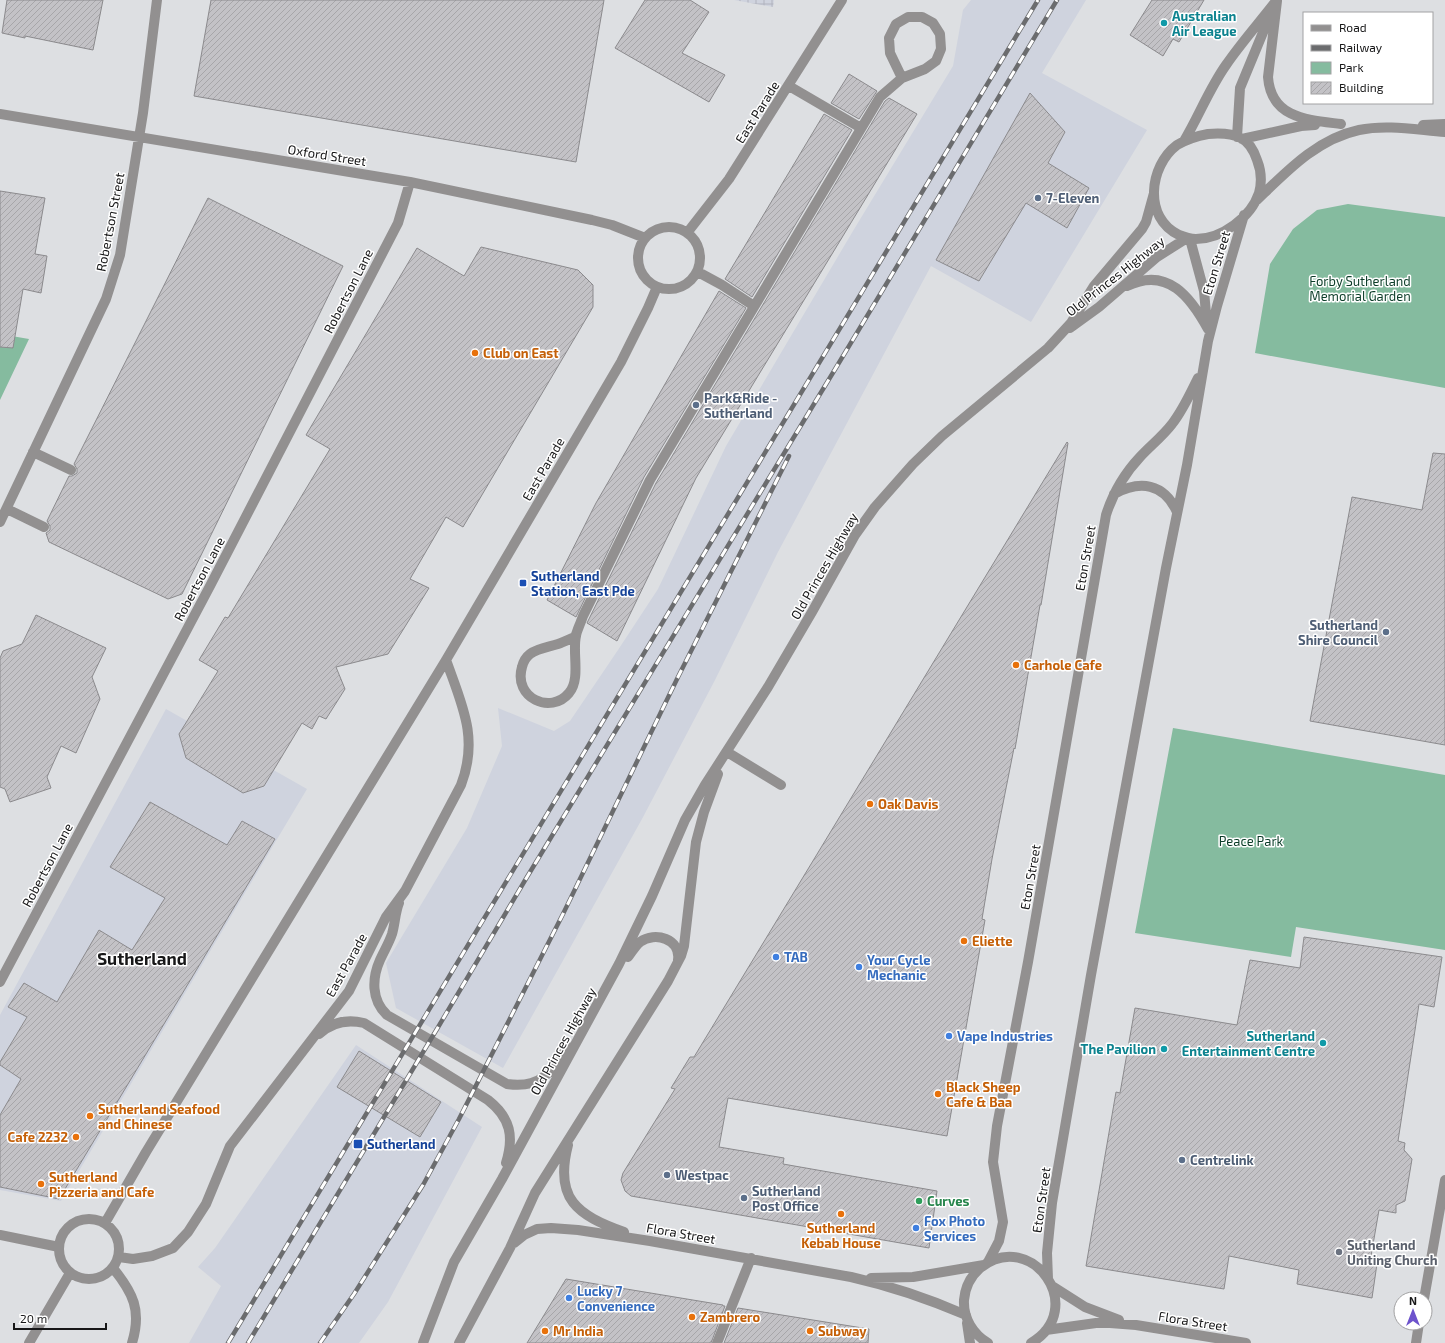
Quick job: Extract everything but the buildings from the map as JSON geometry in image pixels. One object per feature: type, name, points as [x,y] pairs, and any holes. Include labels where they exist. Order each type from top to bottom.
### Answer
[{"type":"street","name":"Robertson Street","points":[[0,522],[106,299],[120,255],[143,113],[157,0]]},
{"type":"street","name":"East Parade","points":[[687,233],[729,179],[842,0]]},
{"type":"street","points":[[1277,0],[1268,78],[1274,98],[1288,113],[1304,119],[1377,128],[1445,124]]},
{"type":"street","points":[[1247,212],[1258,193],[1261,182],[1260,169],[1254,151],[1240,138],[1240,88],[1277,0]]},
{"type":"street","points":[[1184,141],[1206,98],[1226,65],[1277,0]]},
{"type":"street","points":[[575,637],[558,644],[542,648],[530,654],[524,662],[520,675],[522,686],[529,697],[542,702],[558,701],[570,693],[575,678],[575,637],[583,616],[650,480],[880,97],[902,78],[925,69],[936,61],[941,49],[940,34],[934,23],[922,17],[908,17],[896,24],[888,38],[890,53],[902,78]]},
{"type":"street","points":[[789,86],[861,128]]},
{"type":"street","name":"Oxford Street","points":[[0,114],[410,182],[592,220],[612,225],[645,238]]},
{"type":"street","points":[[1341,124],[1301,126],[1240,138],[1225,134],[1208,134],[1184,141],[1169,153],[1161,164],[1156,177],[1154,193],[1159,217],[1170,230],[1188,238],[1204,238],[1224,232],[1231,228],[1293,166],[1310,152],[1344,134],[1377,128]]},
{"type":"street","points":[[1394,128],[1445,132]]},
{"type":"street","name":"Robertson Lane","points":[[0,982],[210,586],[398,223],[410,182]]},
{"type":"street","name":"Old Princes Highway","points":[[424,1343],[454,1262],[502,1179],[605,991],[652,896],[685,820],[705,785],[780,667],[855,535],[874,507],[913,464],[942,436],[1048,348],[1071,323],[1094,286],[1142,229],[1146,222],[1154,193]]},
{"type":"street","name":"Eton Street","points":[[1046,1330],[1051,1324],[1056,1301],[1050,1282],[1047,1253],[1054,1188],[1090,976],[1187,465],[1202,369],[1216,306],[1247,212]]},
{"type":"street","points":[[665,227],[673,227],[687,233],[694,238],[700,254],[698,272],[688,283],[673,290],[665,290],[657,287],[645,279],[639,266],[639,251],[645,238],[651,233],[665,227]]},
{"type":"street","name":"Eton Street","points":[[1188,238],[1204,291],[1208,342]]},
{"type":"street","name":"Old Princes Highway","points":[[1060,335],[1114,295],[1157,257],[1188,238]]},
{"type":"street","points":[[698,272],[722,285],[754,306]]},
{"type":"street","name":"Eton Street","points":[[1114,295],[1129,285],[1144,280],[1157,280],[1170,284],[1186,296],[1197,309],[1208,329]]},
{"type":"street","name":"East Parade","points":[[105,1223],[146,1152],[446,660],[621,362],[657,287]]},
{"type":"street","name":"Eton Street","points":[[966,1318],[964,1299],[968,1284],[977,1271],[986,1264],[999,1241],[1003,1222],[993,1162],[997,1126],[1030,954],[1106,515],[1114,494],[1124,476],[1172,424],[1182,410],[1202,369]]},
{"type":"street","points":[[33,452],[71,470]]},
{"type":"street","points":[[1114,494],[1131,487],[1151,487],[1167,496],[1177,512]]},
{"type":"street","points":[[7,509],[44,527]]},
{"type":"street","name":"East Parade","points":[[119,1257],[133,1259],[162,1253],[173,1248],[188,1232],[206,1204],[230,1146],[322,1024],[344,999],[386,917],[405,891],[461,785],[467,770],[469,755],[466,717],[446,660]]},
{"type":"street","points":[[727,752],[781,785]]},
{"type":"street","name":"Old Princes Highway","points":[[459,1343],[510,1248],[535,1193],[668,981],[681,956],[685,942],[696,842],[704,812],[727,752]]},
{"type":"street","points":[[405,891],[396,910],[392,935],[380,960],[374,987],[377,1002],[383,1011],[391,1018],[507,1084],[520,1085],[538,1082],[554,1068],[636,945],[645,939],[655,937],[667,939],[672,942],[678,950],[675,968]]},
{"type":"street","points":[[294,1062],[316,1037],[329,1026],[343,1021],[357,1021],[364,1023],[495,1105],[510,1130],[510,1149],[502,1179]]},
{"type":"street","points":[[571,1134],[564,1165],[566,1186],[571,1202],[587,1216],[597,1221],[623,1232],[650,1240]]},
{"type":"street","points":[[1425,1291],[1445,1180]]},
{"type":"street","points":[[83,1219],[98,1220],[111,1227],[120,1244],[119,1257],[113,1268],[102,1276],[89,1279],[70,1273],[62,1261],[59,1247],[64,1232],[76,1222],[83,1219]]},
{"type":"street","name":"Flora Street","points":[[510,1248],[524,1235],[537,1229],[545,1228],[578,1230],[650,1240],[851,1277],[922,1297],[966,1318]]},
{"type":"street","points":[[0,1235],[59,1247]]},
{"type":"street","name":"Flora Street","points":[[851,1277],[913,1277],[986,1264],[1004,1257],[1021,1259],[1037,1266],[1050,1282],[1085,1307],[1136,1325]]},
{"type":"street","points":[[717,1343],[751,1258]]},
{"type":"street","points":[[113,1268],[126,1285],[134,1301],[136,1318],[132,1343]]},
{"type":"street","points":[[29,1343],[70,1273]]},
{"type":"street","points":[[966,1318],[970,1343]]},
{"type":"street","points":[[966,1318],[979,1336],[988,1343]]},
{"type":"street","name":"Flora Street","points":[[1046,1330],[1096,1323],[1110,1323],[1136,1325],[1246,1343]]},
{"type":"street","points":[[1033,1342],[1046,1330]]},
{"type":"street","points":[[1416,1343],[1418,1331]]},
{"type":"shaded area","points":[[734,0],[774,0],[773,7]]},
{"type":"shaded area","points":[[971,0],[1086,0],[1042,73],[1147,130],[1031,322],[931,266],[778,552],[715,680],[642,819],[503,1068],[396,1008],[386,963],[467,828],[502,746],[498,708],[554,731],[570,721],[658,589],[726,446],[853,231],[953,66],[963,10]]},
{"type":"shaded area","points":[[166,709],[307,789],[61,1201],[0,1190],[0,1015]]},
{"type":"shaded area","points":[[356,1045],[482,1127],[388,1302],[359,1343],[189,1343],[221,1286],[198,1267],[215,1248]]},
{"type":"green space","name":"Forby Sutherland Memorial Garden","points":[[1348,204],[1445,217],[1445,388],[1255,353],[1270,264],[1293,229],[1317,210]]},
{"type":"green space","points":[[0,334],[29,339],[0,400]]},
{"type":"green space","name":"Peace Park","points":[[1173,728],[1445,775],[1445,950],[1296,927],[1291,957],[1135,933]]},
{"type":"railway","points":[[228,1343],[1038,0]]},
{"type":"railway","points":[[248,1343],[527,877],[1057,0]]},
{"type":"railway","points":[[320,1343],[354,1294],[423,1185],[459,1119],[563,914],[678,677],[789,456]]},
{"type":"place","name":"Australian Air League","points":[[1164,23]]},
{"type":"place","name":"7-Eleven","points":[[1038,198]]},
{"type":"place","name":"Club on East","points":[[475,353]]},
{"type":"place","name":"Park&Ride - Sutherland","points":[[696,405]]},
{"type":"place","name":"Sutherland Station, East Pde","points":[[523,583]]},
{"type":"place","name":"Sutherland Shire Council","points":[[1386,632]]},
{"type":"place","name":"Carhole Cafe","points":[[1016,665]]},
{"type":"place","name":"Oak Davis","points":[[870,804]]},
{"type":"place","name":"Eliette","points":[[964,941]]},
{"type":"place","name":"TAB","points":[[776,957]]},
{"type":"place","name":"Your Cycle Mechanic","points":[[859,967]]},
{"type":"place","name":"Vape Industries","points":[[949,1036]]},
{"type":"place","name":"Sutherland Entertainment Centre","points":[[1323,1043]]},
{"type":"place","name":"The Pavilion","points":[[1164,1049]]},
{"type":"place","name":"Black Sheep Cafe & Baa","points":[[938,1094]]},
{"type":"place","name":"Sutherland Seafood and Chinese","points":[[90,1116]]},
{"type":"place","name":"Cafe 2232","points":[[76,1137]]},
{"type":"place","name":"Sutherland","points":[[358,1144]]},
{"type":"place","name":"Centrelink","points":[[1182,1160]]},
{"type":"place","name":"Westpac","points":[[667,1175]]},
{"type":"place","name":"Sutherland Pizzeria and Cafe","points":[[41,1184]]},
{"type":"place","name":"Sutherland Post Office","points":[[744,1198]]},
{"type":"place","name":"Curves","points":[[919,1201]]},
{"type":"place","name":"Sutherland Kebab House","points":[[841,1214]]},
{"type":"place","name":"Fox Photo Services","points":[[916,1228]]},
{"type":"place","name":"Sutherland Uniting Church","points":[[1339,1252]]},
{"type":"place","name":"Lucky 7 Convenience","points":[[569,1298]]},
{"type":"place","name":"Zambrero","points":[[692,1317]]},
{"type":"place","name":"Mr India","points":[[545,1331]]},
{"type":"place","name":"Subway","points":[[810,1331]]},
{"type":"district","name":"Sutherland","points":[[142,958]]}]
